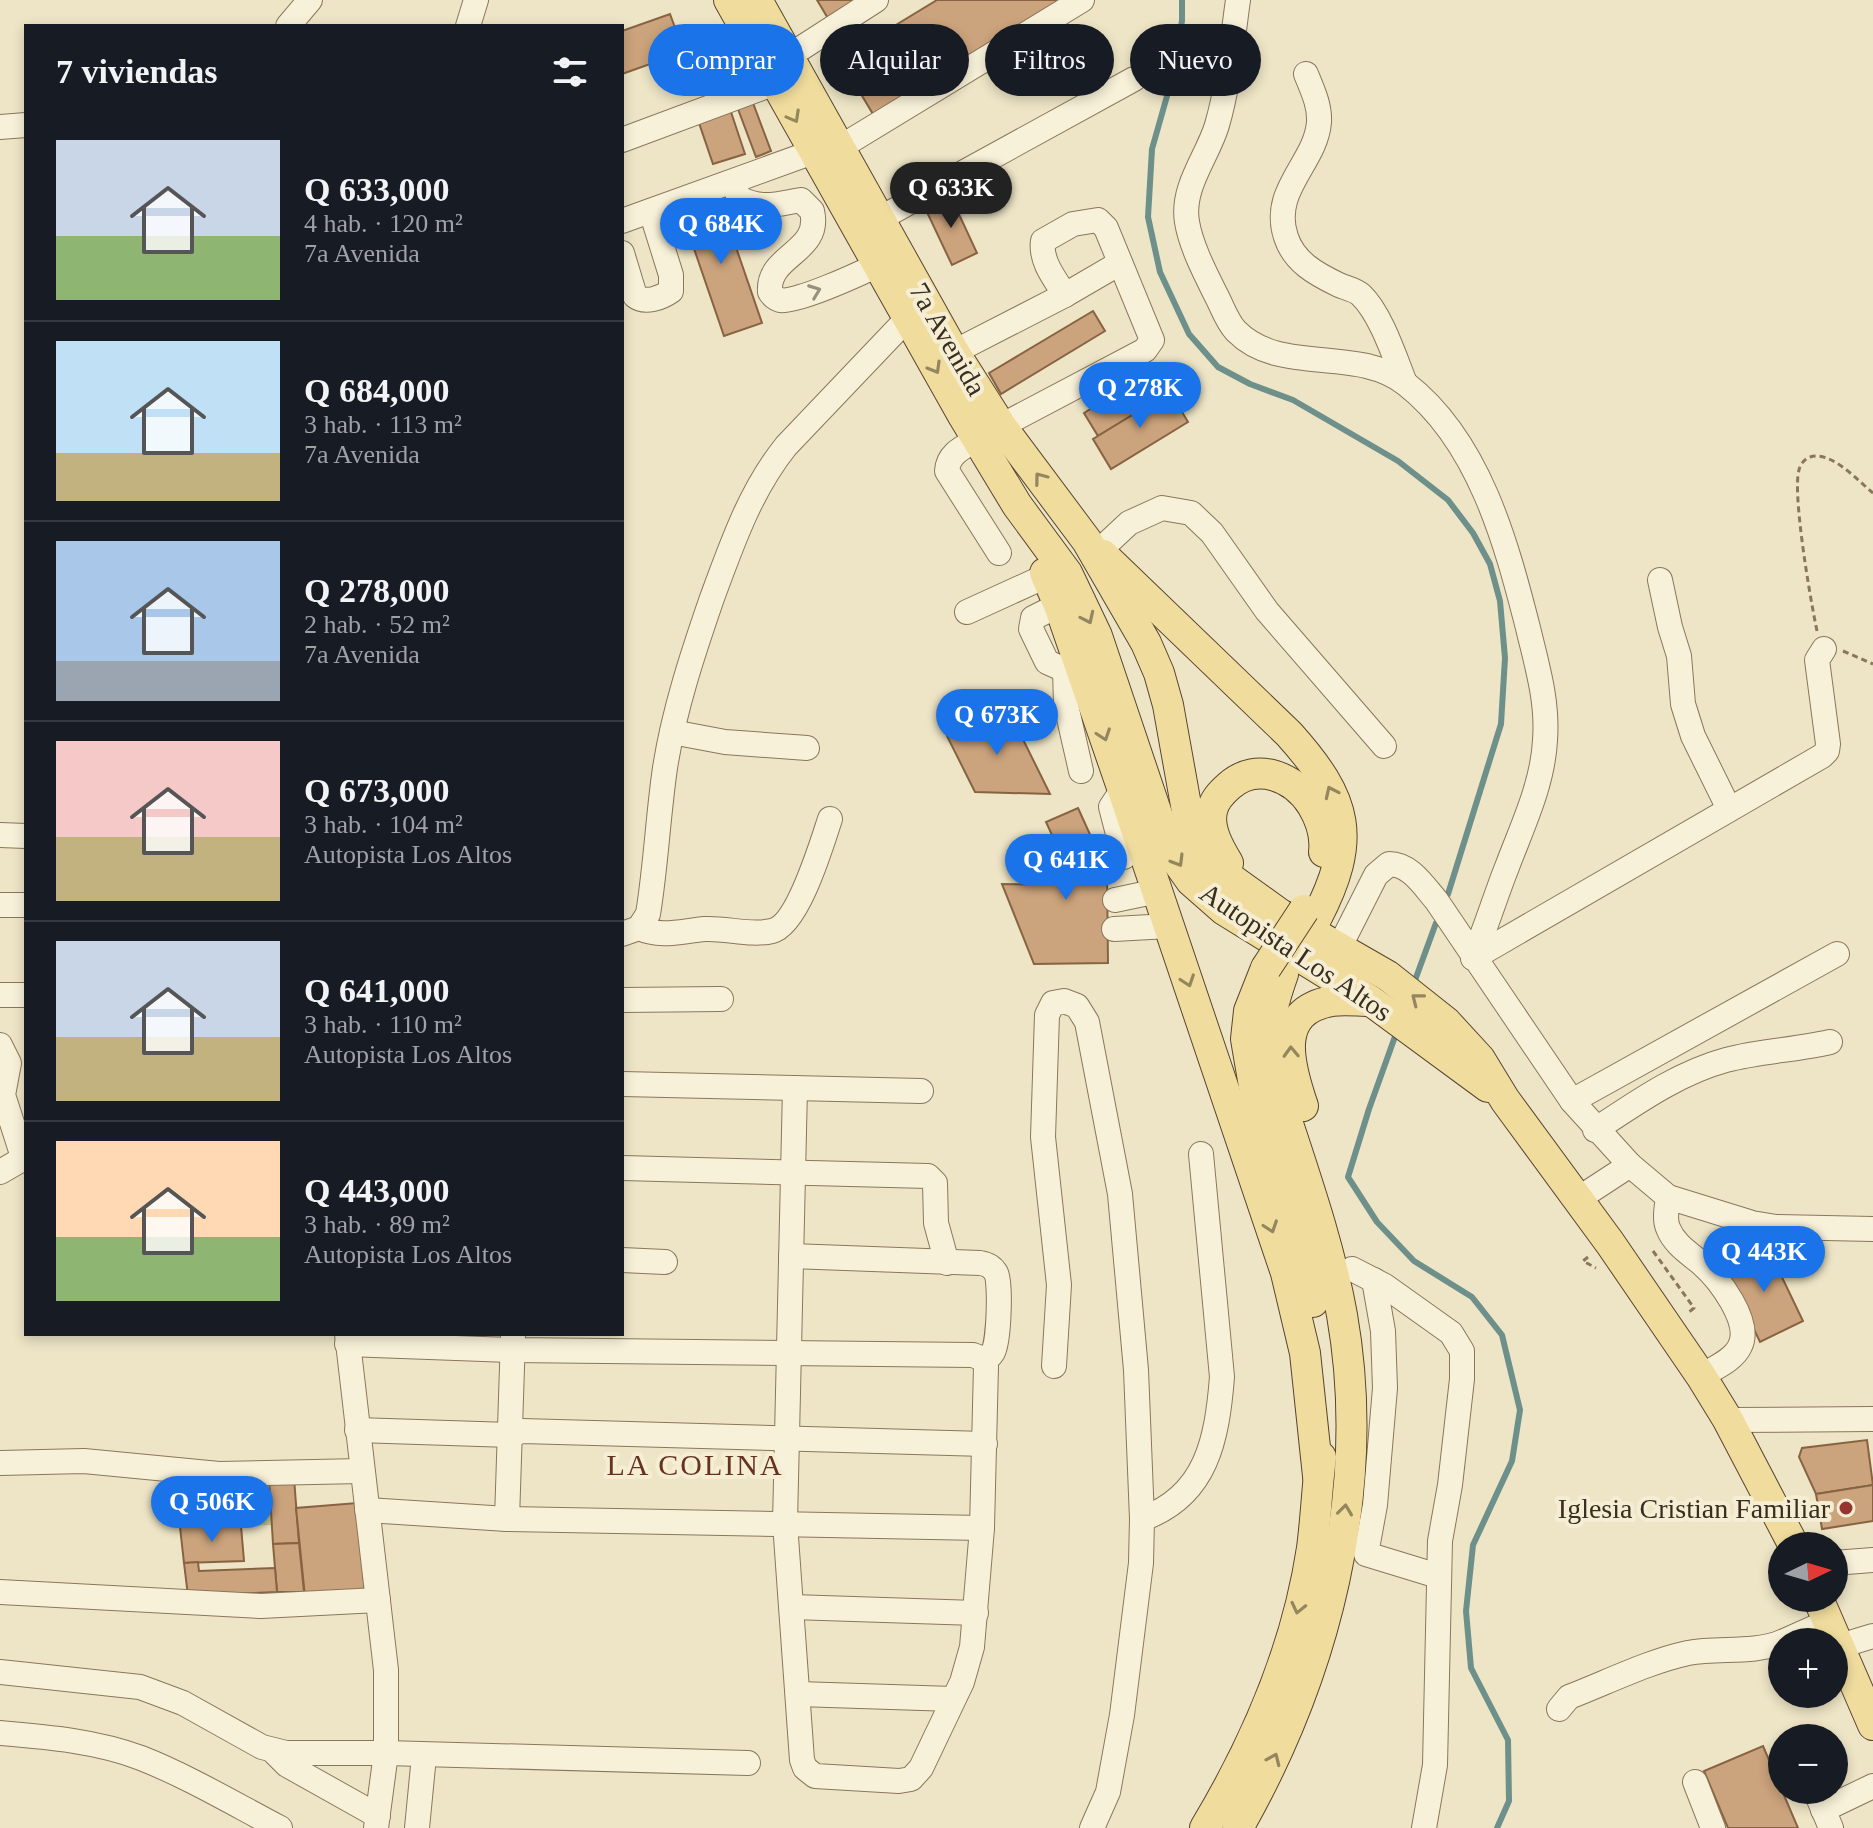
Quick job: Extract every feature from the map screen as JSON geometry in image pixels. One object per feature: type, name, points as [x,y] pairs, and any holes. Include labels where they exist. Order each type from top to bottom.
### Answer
[{"type":"main road","name":"7a Avenida","points":[[729,0],[742,24]]},
{"type":"main road","name":"7a Avenida","points":[[757,0],[771,24]]},
{"type":"main road","name":"7a Avenida","points":[[804,94],[878,265],[954,352],[990,432],[1017,505]]},
{"type":"main road","name":"7a Avenida","points":[[785,96],[879,219],[918,312],[990,432],[1093,546]]},
{"type":"main road","points":[[1017,505],[1059,605],[1072,667],[1125,796],[1286,1273],[1305,1353],[1318,1476]]},
{"type":"main road","name":"Autopista Los Altos","points":[[1017,505],[1067,573],[1097,636],[1160,823],[1174,857],[1191,881],[1224,910],[1373,1003],[1440,1035],[1480,1059],[1505,1100],[1701,1376],[1728,1420],[1787,1532]]},
{"type":"main road","points":[[1093,546],[1289,734],[1331,788],[1341,820],[1341,850],[1330,891],[1310,914],[1249,1011],[1246,1039],[1254,1086],[1308,1276],[1319,1332],[1324,1433],[1312,1550],[1294,1627],[1268,1704],[1236,1776],[1205,1828]]},
{"type":"main road","name":"Autopista Los Altos","points":[[1093,546],[1159,673],[1168,705],[1189,822],[1197,847],[1209,863],[1280,914],[1388,976],[1440,1035]]},
{"type":"main road","points":[[1240,886],[1216,842],[1211,812],[1218,796],[1237,779],[1258,773],[1284,777],[1304,793],[1321,820],[1325,844],[1322,871],[1310,914]]},
{"type":"main road","points":[[1274,971],[1267,1051],[1275,1086],[1324,1235],[1342,1317],[1352,1456]]},
{"type":"main road","points":[[1238,1828],[1263,1783],[1295,1713],[1320,1642],[1339,1554],[1352,1456],[1363,1275],[1346,1235],[1293,1075],[1289,1046],[1292,1029],[1302,1012],[1334,1001],[1373,1003]]},
{"type":"main road","points":[[1829,1622],[1873,1725]]},
{"type":"street","points":[[290,24],[310,0]]},
{"type":"street","points":[[469,24],[476,0]]},
{"type":"street","points":[[804,46],[876,0]]},
{"type":"street","points":[[624,220],[826,150],[1082,0]]},
{"type":"street","points":[[1238,0],[1226,85],[1216,127],[1194,177],[1187,202],[1187,224],[1208,281],[1234,330],[1252,344],[1275,353],[1377,366],[1405,383],[1436,413],[1464,452],[1484,491],[1517,586],[1545,695],[1545,743],[1534,794],[1473,958]]},
{"type":"street","points":[[1306,74],[1318,107],[1319,124],[1309,152],[1289,184],[1283,211],[1286,237],[1302,263],[1316,274],[1360,294],[1375,316],[1405,383]]},
{"type":"street","points":[[879,219],[1130,81]]},
{"type":"street","points":[[624,139],[740,96]]},
{"type":"street","points":[[0,127],[24,125]]},
{"type":"street","points":[[733,182],[739,198],[752,205],[778,206],[801,200],[812,211],[814,230],[771,277],[770,292],[773,297],[779,300],[795,299],[878,265]]},
{"type":"street","points":[[624,260],[639,300],[646,301],[671,291],[671,275],[651,211]]},
{"type":"street","points":[[999,553],[947,471],[947,461],[953,454],[990,432],[1145,350],[1152,340],[1106,228],[1098,220],[1073,224],[1043,241],[1041,252],[1065,295]]},
{"type":"street","points":[[954,352],[1120,263]]},
{"type":"street","points":[[630,931],[648,914],[665,768],[672,732],[703,624],[759,483],[786,446],[918,312]]},
{"type":"street","points":[[1093,546],[1129,523],[1162,508],[1191,513],[1212,533],[1267,611],[1384,746]]},
{"type":"street","points":[[967,612],[1046,576]]},
{"type":"street","points":[[1660,580],[1681,667],[1683,704],[1693,736],[1729,809]]},
{"type":"street","points":[[1473,958],[1827,751],[1817,666],[1818,655],[1824,649]]},
{"type":"street","points":[[1072,667],[1066,705],[1081,771]]},
{"type":"street","points":[[672,732],[725,742],[807,748]]},
{"type":"street","points":[[1124,857],[1111,807],[1117,798],[1125,796]]},
{"type":"street","points":[[630,931],[672,934],[708,929],[761,932],[778,929],[793,912],[830,819]]},
{"type":"street","points":[[0,835],[24,836]]},
{"type":"street","points":[[1339,948],[1382,867],[1394,864],[1405,869],[1421,882],[1595,1130],[1668,1197],[1752,1223],[1776,1227],[1873,1229]]},
{"type":"street","points":[[1115,900],[1158,891]]},
{"type":"street","points":[[0,905],[24,905]]},
{"type":"street","points":[[1114,929],[1169,926]]},
{"type":"street","points":[[1572,1101],[1837,954]]},
{"type":"street","points":[[0,995],[24,995]]},
{"type":"street","points":[[624,1000],[721,999]]},
{"type":"street","points":[[1054,1366],[1059,1285],[1043,1137],[1045,1040],[1047,1015],[1053,1003],[1064,1001],[1077,1006],[1087,1022],[1120,1194],[1136,1370],[1142,1519],[1141,1563],[1122,1715],[1108,1792],[1092,1828]]},
{"type":"street","points":[[1595,1130],[1652,1093],[1705,1066],[1830,1042]]},
{"type":"street","points":[[0,1045],[9,1063],[3,1079],[3,1095],[24,1154]]},
{"type":"street","points":[[624,1084],[921,1091]]},
{"type":"street","points":[[0,1672],[140,1687],[183,1703],[273,1751],[287,1765],[377,1822],[386,1753],[386,1670],[347,1339],[513,1342],[789,1354],[973,1355],[983,1359],[986,1366],[982,1528],[976,1613],[967,1666],[916,1775],[899,1781],[815,1776],[802,1760],[785,1523],[789,1354],[791,1256],[795,1088]]},
{"type":"street","points":[[1142,1519],[1161,1513],[1176,1503],[1190,1487],[1213,1438],[1220,1406],[1221,1365],[1201,1154]]},
{"type":"street","points":[[0,1172],[24,1158]]},
{"type":"street","points":[[1578,1199],[1630,1165]]},
{"type":"street","points":[[624,1168],[931,1178],[935,1183],[936,1223],[947,1263]]},
{"type":"street","points":[[1668,1197],[1666,1225],[1674,1239],[1713,1275],[1739,1316],[1742,1327],[1740,1347],[1701,1376]]},
{"type":"street","points":[[791,1256],[985,1264],[998,1277],[995,1346],[991,1355],[983,1359]]},
{"type":"street","points":[[624,1260],[665,1262]]},
{"type":"street","points":[[1363,1275],[1383,1331],[1385,1388],[1375,1505],[1366,1554],[1438,1576]]},
{"type":"street","points":[[1363,1275],[1451,1333],[1462,1351],[1462,1379],[1450,1485],[1440,1541],[1435,1765],[1424,1828]]},
{"type":"street","points":[[507,1519],[513,1342]]},
{"type":"street","points":[[1728,1420],[1873,1419]]},
{"type":"street","points":[[357,1430],[510,1435],[522,1431],[985,1444]]},
{"type":"street","points":[[0,1463],[84,1461],[219,1474],[362,1471]]},
{"type":"street","points":[[367,1510],[507,1519],[982,1528]]},
{"type":"street","points":[[1848,1562],[1873,1560]]},
{"type":"street","points":[[0,1592],[261,1606],[378,1600]]},
{"type":"street","points":[[792,1607],[976,1613]]},
{"type":"street","points":[[1829,1622],[1873,1636]]},
{"type":"street","points":[[1559,1709],[1569,1697],[1670,1657],[1768,1646]]},
{"type":"street","points":[[798,1694],[953,1699]]},
{"type":"street","points":[[0,1733],[49,1737],[142,1759],[280,1828]]},
{"type":"street","points":[[273,1751],[748,1763]]},
{"type":"street","points":[[417,1828],[424,1756]]},
{"type":"street","points":[[1695,1782],[1713,1828]]},
{"type":"street","points":[[1823,1809],[1873,1786]]},
{"type":"path","points":[[1873,493],[1825,457],[1810,457],[1803,461],[1798,472],[1812,609],[1824,649],[1840,650],[1873,664]]},
{"type":"path","points":[[1653,1251],[1694,1308]]},
{"type":"green space","points":[[269,1478],[272,1525],[181,1527],[177,1479]]},
{"type":"building","points":[[817,0],[859,0],[829,20]]},
{"type":"building","points":[[937,0],[1061,0],[1021,24],[985,24],[985,46],[969,56],[969,24],[898,24]]},
{"type":"building","points":[[670,14],[674,24],[648,24],[648,65],[624,73],[624,30]]},
{"type":"building","points":[[862,96],[903,96],[873,114]]},
{"type":"building","points":[[753,103],[771,151],[756,157],[738,109]]},
{"type":"building","points":[[730,109],[745,154],[713,164],[698,120]]},
{"type":"building","points":[[718,195],[762,323],[724,336],[680,208]]},
{"type":"building","points":[[950,195],[977,253],[952,265],[925,208]]},
{"type":"building","points":[[1093,311],[1105,331],[1001,394],[989,373]]},
{"type":"building","points":[[1157,367],[1170,392],[1098,436],[1084,413]]},
{"type":"building","points":[[1170,392],[1188,422],[1111,469],[1093,439]]},
{"type":"building","points":[[1007,707],[1050,794],[975,792],[947,736]]},
{"type":"building","points":[[1078,808],[1107,872],[1108,963],[1034,964],[1002,884],[1075,885],[1046,822]]},
{"type":"building","points":[[1767,1246],[1803,1321],[1760,1342],[1724,1267]]},
{"type":"building","points":[[1867,1440],[1873,1485],[1816,1494],[1799,1457],[1802,1448]]},
{"type":"building","points":[[269,1478],[294,1478],[299,1543],[273,1544]]},
{"type":"building","name":"Iglesia Cristian Familiar","points":[[1873,1485],[1873,1521],[1822,1529],[1816,1494]]},
{"type":"building","points":[[357,1503],[365,1594],[305,1597],[296,1508]]},
{"type":"building","points":[[241,1526],[244,1561],[184,1563],[180,1527]]},
{"type":"building","points":[[299,1543],[304,1592],[277,1592],[273,1544]]},
{"type":"building","points":[[198,1562],[199,1571],[275,1568],[277,1592],[188,1596],[184,1563]]},
{"type":"building","points":[[1763,1746],[1768,1758],[1768,1804],[1788,1804],[1798,1828],[1728,1828],[1704,1771]]},
{"type":"waterway","points":[[1182,0],[1182,21],[1169,89],[1152,149],[1148,217],[1160,272],[1189,334],[1218,367],[1250,384],[1293,400],[1398,461],[1448,500],[1473,533],[1490,564],[1500,601],[1505,658],[1501,724],[1448,894]]},
{"type":"waterway","points":[[1414,983],[1436,923]]},
{"type":"waterway","points":[[1397,1031],[1348,1177],[1377,1222],[1414,1261],[1472,1297],[1502,1335],[1520,1410],[1512,1461],[1473,1545],[1466,1611],[1471,1668],[1508,1740],[1509,1801],[1497,1828]]},
{"type":"place","name":"Iglesia Cristian Familiar","points":[[1846,1508]]},
{"type":"district","name":"LA COLINA","points":[[695,1464]]}]
